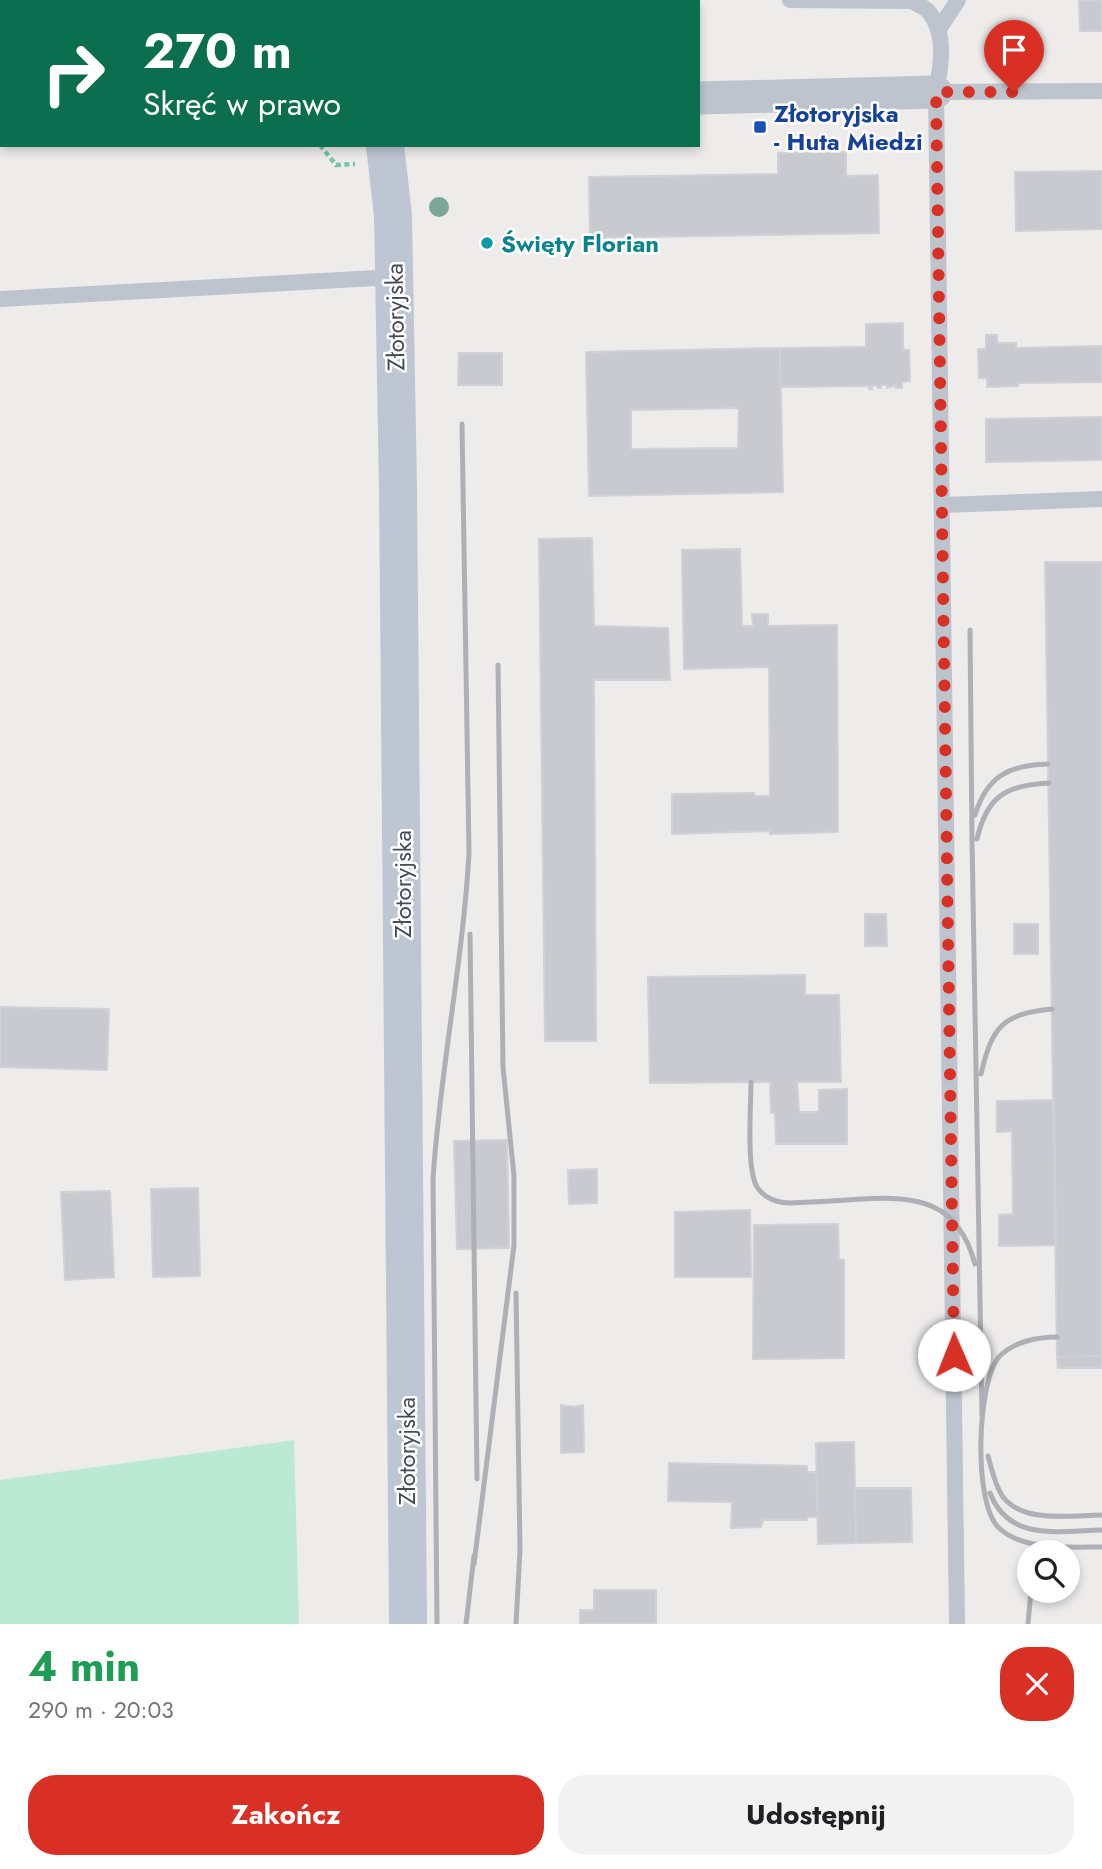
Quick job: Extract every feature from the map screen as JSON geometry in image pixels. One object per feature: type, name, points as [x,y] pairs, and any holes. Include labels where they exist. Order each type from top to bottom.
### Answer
[{"type":"main road","name":"Złotoryjska","points":[[371,155],[393,216],[399,528],[408,1624]]},
{"type":"street","points":[[700,98],[936,92]]},
{"type":"lane","points":[[790,0],[911,1],[928,11],[939,29],[941,52],[936,92],[957,1624]]},
{"type":"lane","points":[[939,29],[958,0]]},
{"type":"lane","points":[[936,92],[1102,90]]},
{"type":"lane","points":[[0,299],[394,278]]},
{"type":"lane","points":[[943,505],[1102,499]]},
{"type":"path","points":[[322,147],[336,165],[371,155]]},
{"type":"green space","points":[[294,1440],[299,1624],[0,1624],[0,1480]]},
{"type":"building","points":[[1079,0],[1102,0],[1102,31],[1080,31]]},
{"type":"building","points":[[846,152],[846,176],[878,175],[879,233],[590,238],[589,177],[778,174],[778,153]]},
{"type":"building","points":[[1102,171],[1102,229],[1016,231],[1015,172]]},
{"type":"building","points":[[903,323],[903,350],[909,350],[910,381],[902,382],[902,388],[896,388],[896,385],[887,388],[887,385],[881,385],[881,388],[878,388],[872,385],[872,389],[869,389],[869,386],[780,387],[780,348],[866,347],[866,324]]},
{"type":"building","points":[[986,335],[997,335],[997,343],[1016,343],[1016,348],[1102,346],[1102,382],[1018,383],[1018,386],[987,387],[987,378],[979,378],[978,349],[986,349]]},
{"type":"building","points":[[780,348],[783,492],[589,496],[586,352]],"holes":[[[739,408],[738,448],[631,449],[631,410]]]},
{"type":"building","points":[[459,353],[502,353],[502,385],[458,385]]},
{"type":"building","points":[[1102,417],[1102,460],[986,462],[986,419]]},
{"type":"building","points":[[592,538],[594,626],[668,628],[670,680],[594,680],[596,1041],[545,1041],[539,539]]},
{"type":"building","points":[[740,549],[742,626],[753,626],[752,614],[768,614],[768,626],[837,625],[838,832],[672,834],[672,794],[754,793],[755,796],[770,796],[769,667],[684,669],[682,550]]},
{"type":"building","points":[[1045,562],[1102,562],[1102,1356],[1057,1357]]},
{"type":"building","points":[[865,914],[886,914],[887,946],[865,946]]},
{"type":"building","points":[[1014,924],[1038,924],[1038,954],[1014,954]]},
{"type":"building","points":[[805,975],[805,995],[839,995],[841,1082],[797,1082],[799,1112],[819,1112],[819,1090],[847,1089],[847,1144],[776,1144],[770,1082],[650,1083],[648,977]]},
{"type":"building","points":[[0,1007],[109,1009],[107,1070],[0,1067]]},
{"type":"building","points":[[1054,1100],[1056,1245],[999,1246],[999,1215],[1013,1214],[1012,1131],[997,1132],[997,1101]]},
{"type":"building","points":[[507,1140],[509,1248],[457,1249],[454,1141]]},
{"type":"building","points":[[597,1169],[597,1203],[569,1204],[568,1170]]},
{"type":"building","points":[[198,1188],[200,1276],[153,1277],[151,1189]]},
{"type":"building","points":[[110,1191],[114,1277],[65,1280],[61,1192]]},
{"type":"building","points":[[750,1210],[751,1277],[675,1277],[675,1212]]},
{"type":"building","points":[[838,1224],[839,1259],[844,1260],[844,1358],[753,1359],[754,1225]]},
{"type":"building","points":[[1102,1356],[1102,1368],[1058,1368],[1057,1357]]},
{"type":"building","points":[[561,1405],[583,1405],[584,1452],[561,1453]]},
{"type":"building","points":[[854,1442],[856,1543],[818,1544],[816,1443]]},
{"type":"building","points":[[669,1463],[807,1466],[807,1472],[816,1472],[818,1517],[807,1517],[807,1520],[763,1520],[761,1527],[731,1528],[732,1502],[668,1501]]},
{"type":"building","points":[[855,1488],[911,1488],[912,1542],[856,1543]]},
{"type":"building","points":[[594,1590],[656,1590],[656,1624],[580,1624],[580,1610],[594,1610]]},
{"type":"railway","points":[[437,1624],[433,1179],[469,853],[462,424]]},
{"type":"railway","points":[[970,630],[982,1416]]},
{"type":"railway","points":[[474,1564],[514,1245],[514,1176],[503,1067],[498,665]]},
{"type":"railway","points":[[975,815],[986,791],[1001,775],[1022,767],[1048,764]]},
{"type":"railway","points":[[977,839],[986,812],[1001,796],[1021,787],[1049,783]]},
{"type":"railway","points":[[470,934],[477,1479]]},
{"type":"railway","points":[[981,1074],[990,1045],[1002,1026],[1021,1015],[1052,1009]]},
{"type":"railway","points":[[751,1082],[751,1166],[757,1187],[763,1194],[776,1201],[790,1203],[882,1198],[918,1202],[946,1215],[958,1227],[968,1243],[975,1264]]},
{"type":"railway","points":[[516,1293],[520,1550],[516,1624]]},
{"type":"railway","points":[[1057,1337],[1033,1339],[1010,1348],[998,1358],[991,1372],[982,1418],[985,1495],[991,1515],[999,1528],[1021,1541],[1048,1546],[1102,1547]]},
{"type":"railway","points":[[988,1456],[998,1488],[1012,1506],[1036,1515],[1102,1515]]},
{"type":"railway","points":[[990,1493],[1009,1520],[1022,1527],[1053,1532],[1102,1530]]},
{"type":"railway","points":[[466,1624],[474,1556]]},
{"type":"railway","points":[[1028,1624],[1030,1603]]},
{"type":"place","name":"Złotoryjska - Huta Miedzi","points":[[760,127]]},
{"type":"place","name":"Święty Florian","points":[[487,243]]},
{"type":"route","points":[[954,1355],[936,92],[1014,92]]}]
